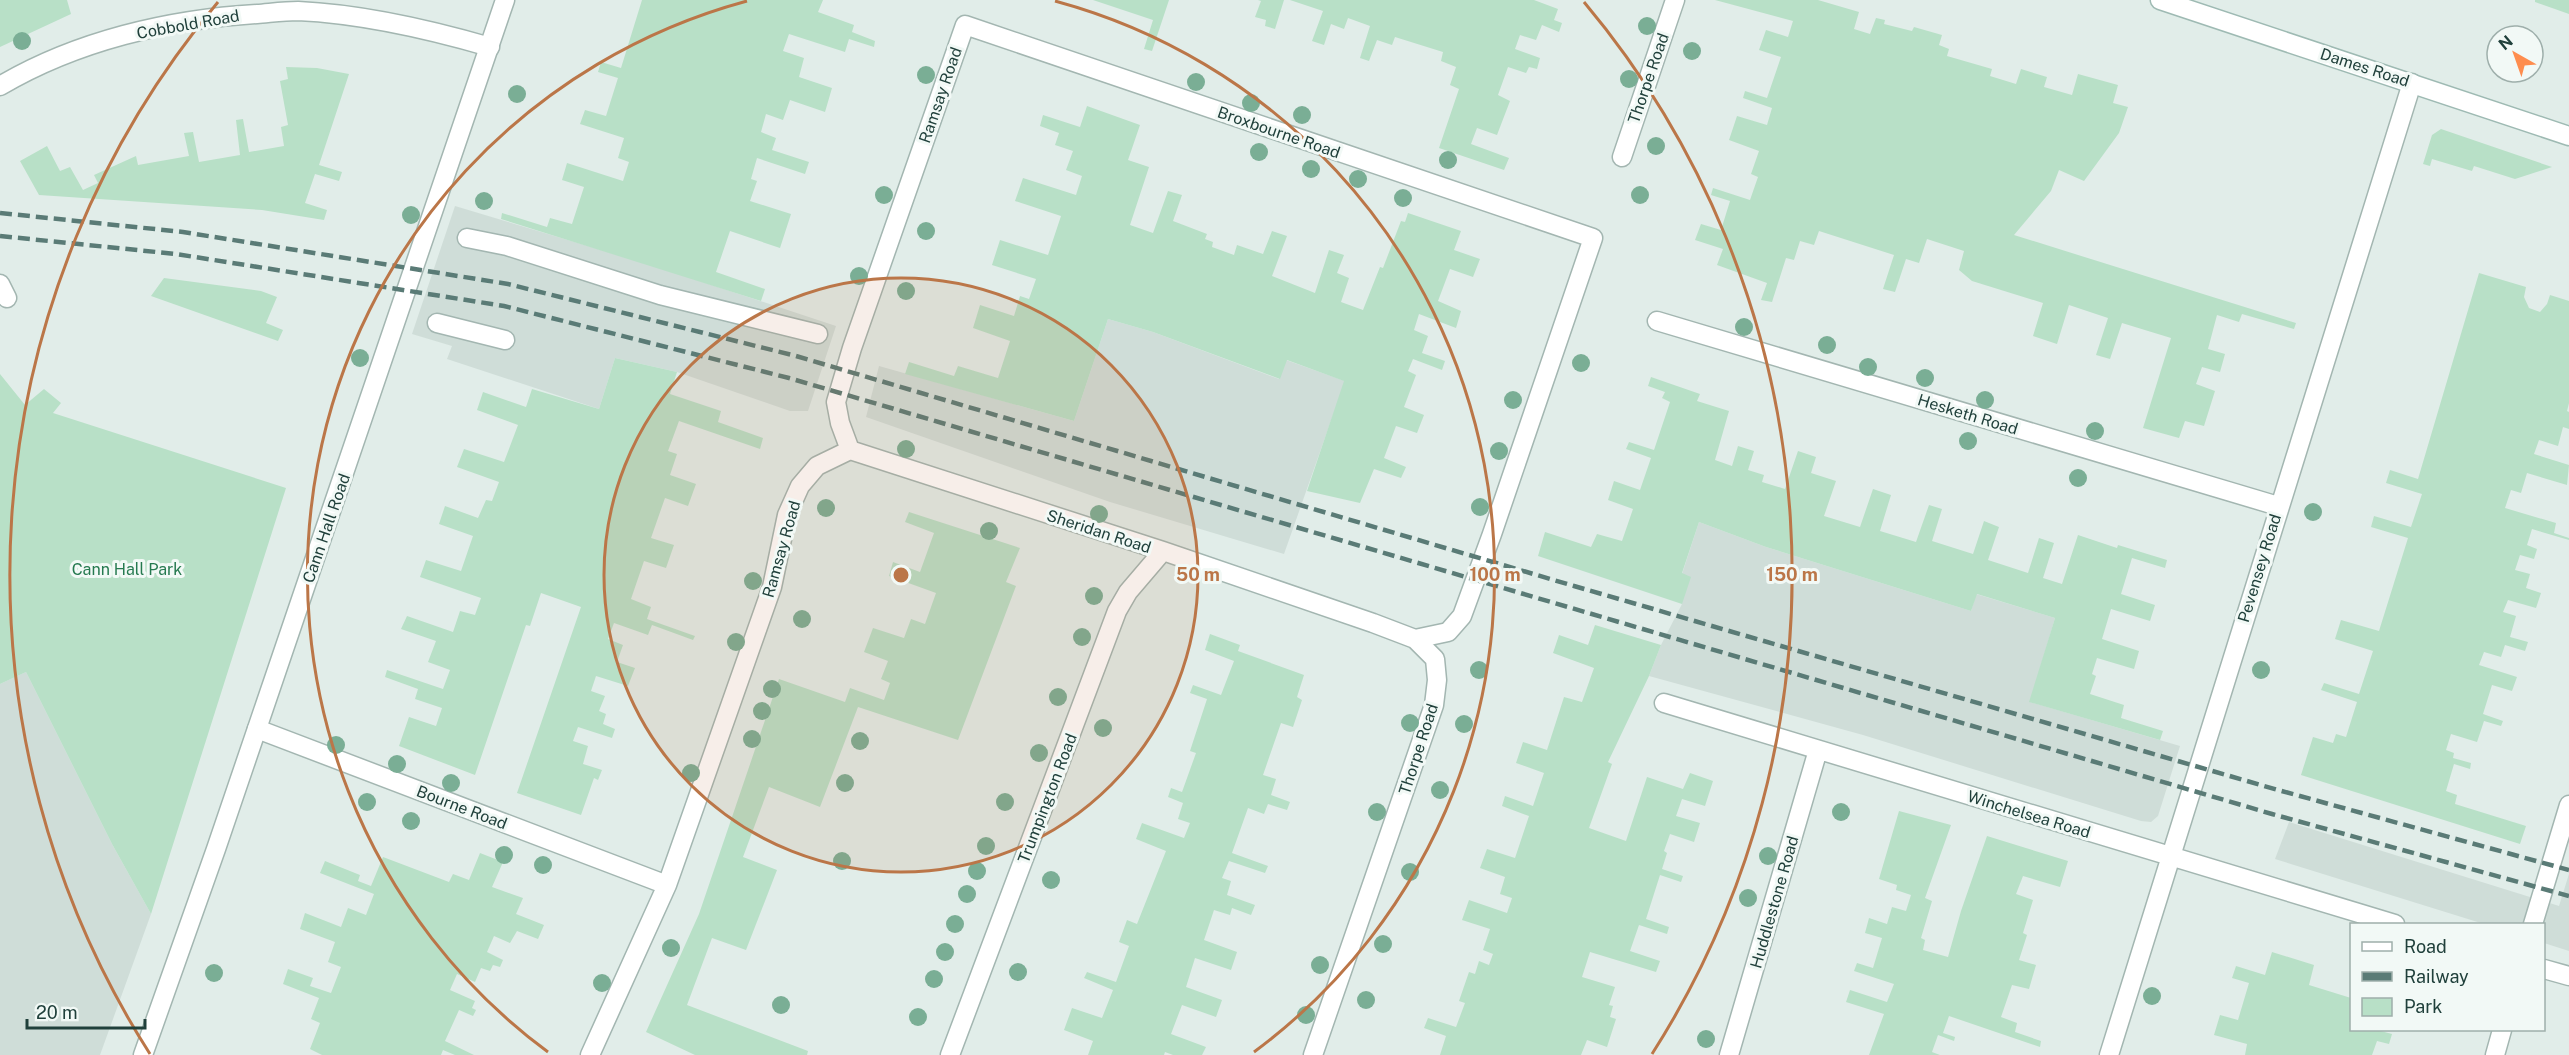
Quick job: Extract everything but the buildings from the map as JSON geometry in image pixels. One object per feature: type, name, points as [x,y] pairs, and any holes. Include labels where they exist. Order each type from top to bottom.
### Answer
[{"type":"street","name":"Cann Hall Road","points":[[143,1055],[257,729],[505,0]]},
{"type":"street","name":"Thorpe Road","points":[[1622,157],[1675,0]]},
{"type":"street","name":"Dames Road","points":[[2160,0],[2569,136]]},
{"type":"street","name":"Cobbold Road","points":[[0,86],[24,72],[102,40],[201,19],[242,15],[297,11],[394,22],[490,47]]},
{"type":"street","name":"Broxbourne Road","points":[[965,25],[1593,238],[1462,616],[1448,632],[1415,639]]},
{"type":"street","name":"Ramsay Road","points":[[590,1055],[667,885],[772,587],[787,515],[800,486],[817,465],[850,450],[840,423],[836,402],[852,348],[965,25]]},
{"type":"street","name":"Pevensey Road","points":[[2109,1055],[2278,506],[2412,83]]},
{"type":"street","points":[[467,238],[507,246],[660,295],[818,334]]},
{"type":"street","name":"Hesketh Road","points":[[1657,321],[2278,506]]},
{"type":"street","points":[[437,323],[505,340]]},
{"type":"street","name":"Sheridan Road","points":[[850,450],[1162,551],[1415,639]]},
{"type":"street","name":"Trumpington Road","points":[[950,1055],[1117,611],[1128,592],[1162,551]]},
{"type":"street","name":"Thorpe Road","points":[[1313,1055],[1434,705],[1437,680],[1435,659],[1415,639]]},
{"type":"street","name":"Winchelsea Road","points":[[1664,703],[2393,923]]},
{"type":"street","name":"Bourne Road","points":[[257,729],[667,885]]},
{"type":"street","name":"Huddlestone Road","points":[[1729,1055],[1818,750]]},
{"type":"street","points":[[2533,923],[2569,805]]},
{"type":"street","points":[[2545,969],[2569,976]]},
{"type":"street","points":[[2495,1055],[2501,1031]]},
{"type":"shaded area","points":[[455,206],[651,265],[836,326],[808,411],[790,411],[677,372],[615,358],[599,409],[447,359],[452,346],[412,334]]},
{"type":"shaded area","points":[[1108,319],[1153,332],[1279,379],[1286,360],[1345,381],[1284,554],[1110,502],[866,417],[879,366],[1074,421]]},
{"type":"shaded area","points":[[1699,522],[1766,547],[1971,611],[1976,594],[2055,618],[2030,702],[2180,746],[2158,816],[2151,822],[2141,821],[1863,735],[1649,676],[1661,645],[1682,604],[1682,574]]},
{"type":"shaded area","points":[[26,672],[112,844],[151,914],[100,1055],[0,1055],[0,684]]},
{"type":"shaded area","points":[[2289,822],[2559,906],[2569,874],[2569,951],[2545,943],[2545,923],[2481,923],[2275,859]]},
{"type":"green space","points":[[0,0],[67,0],[71,14],[0,47]]},
{"type":"green space","points":[[642,0],[823,0],[818,12],[854,25],[852,32],[875,41],[874,47],[849,39],[845,52],[789,34],[783,51],[804,58],[799,77],[832,88],[825,112],[790,100],[783,120],[766,114],[761,132],[776,138],[772,150],[809,162],[805,174],[757,158],[751,179],[757,181],[750,201],[791,214],[780,248],[730,231],[716,272],[765,289],[761,301],[501,219],[502,213],[547,227],[550,218],[572,224],[584,187],[562,180],[567,163],[623,181],[629,162],[618,158],[624,138],[580,124],[585,110],[606,116],[618,78],[598,72],[601,62],[621,68]]},
{"type":"green space","points":[[1093,0],[1169,0],[1152,51],[1144,49],[1153,20]]},
{"type":"green space","points":[[1258,0],[1284,0],[1275,29],[1265,26],[1266,20],[1255,17],[1261,1]]},
{"type":"green space","points":[[1290,0],[1534,0],[1558,9],[1554,20],[1562,23],[1559,32],[1542,25],[1536,40],[1520,35],[1515,49],[1540,58],[1537,69],[1529,67],[1526,73],[1508,67],[1498,95],[1510,101],[1497,135],[1477,128],[1471,144],[1509,158],[1504,170],[1439,148],[1459,89],[1450,85],[1456,67],[1441,61],[1443,52],[1395,37],[1392,45],[1377,40],[1369,61],[1360,58],[1370,26],[1348,18],[1344,29],[1331,24],[1324,45],[1312,41],[1323,11]]},
{"type":"green space","points":[[1715,0],[1818,0],[1859,12],[1854,29],[1870,34],[1876,18],[1885,20],[1884,24],[1912,31],[1914,27],[1942,35],[1939,45],[1949,49],[1947,56],[1992,69],[1990,76],[2016,84],[2021,69],[2047,77],[2044,87],[2072,95],[2078,74],[2118,85],[2113,103],[2128,107],[2119,133],[2084,181],[2059,170],[2051,191],[2014,235],[2296,323],[2294,329],[2242,314],[2239,322],[2217,315],[2208,349],[2225,354],[2220,372],[2202,367],[2196,384],[2215,391],[2204,426],[2185,421],[2179,438],[2143,428],[2171,338],[2122,323],[2110,359],[2096,355],[2108,318],[2069,305],[2057,344],[2033,336],[2043,303],[1972,281],[1959,270],[1964,251],[1927,239],[1919,263],[1906,259],[1895,292],[1883,289],[1894,255],[1819,231],[1814,245],[1800,241],[1794,260],[1786,258],[1772,302],[1761,300],[1767,283],[1717,265],[1723,249],[1695,240],[1701,224],[1721,230],[1730,201],[1711,195],[1713,188],[1750,200],[1758,177],[1751,174],[1759,151],[1729,140],[1737,116],[1767,125],[1772,108],[1743,98],[1745,91],[1767,98],[1781,57],[1759,50],[1766,30],[1788,37],[1793,21]]},
{"type":"green space","points":[[2535,0],[2569,0],[2569,14],[2535,2]]},
{"type":"green space","points":[[286,67],[317,68],[349,74],[319,165],[342,172],[339,181],[315,174],[305,203],[327,210],[324,220],[262,210],[39,195],[20,161],[47,146],[60,171],[70,167],[83,190],[98,183],[94,175],[136,156],[138,165],[189,156],[184,133],[193,132],[199,162],[240,155],[236,120],[243,119],[249,152],[284,146],[281,127],[288,125],[280,81],[288,79]]},
{"type":"green space","points":[[1087,106],[1140,125],[1128,160],[1149,167],[1130,225],[1153,233],[1168,191],[1182,195],[1173,221],[1207,234],[1205,239],[1213,242],[1212,247],[1234,255],[1237,245],[1263,254],[1272,231],[1287,236],[1272,276],[1315,293],[1329,250],[1344,255],[1337,273],[1349,278],[1341,302],[1363,310],[1380,267],[1383,268],[1401,221],[1405,222],[1408,213],[1461,231],[1454,250],[1480,259],[1473,277],[1450,269],[1438,301],[1461,311],[1456,328],[1419,314],[1414,330],[1428,336],[1422,353],[1445,361],[1442,370],[1413,359],[1408,371],[1416,375],[1404,407],[1424,415],[1417,433],[1396,426],[1384,458],[1406,467],[1401,478],[1374,469],[1360,503],[1307,491],[1344,381],[1287,360],[1280,379],[1153,332],[1108,319],[1074,421],[905,374],[909,362],[954,376],[958,366],[998,378],[1010,341],[973,328],[980,305],[1014,316],[1020,296],[1029,299],[1036,279],[992,265],[1000,240],[1048,255],[1061,216],[1015,201],[1023,178],[1076,195],[1082,176],[1066,170],[1073,151],[1055,145],[1059,133],[1040,126],[1043,115],[1080,127]]},
{"type":"green space","points":[[2441,129],[2552,167],[2515,179],[2474,166],[2472,171],[2432,159],[2430,166],[2423,164],[2432,135]]},
{"type":"green space","points":[[2479,273],[2526,287],[2524,297],[2529,308],[2540,312],[2547,304],[2550,295],[2569,301],[2569,403],[2567,411],[2569,412],[2569,429],[2563,427],[2558,446],[2539,440],[2534,454],[2569,465],[2567,485],[2527,473],[2521,493],[2511,490],[2505,508],[2556,523],[2554,533],[2569,538],[2569,540],[2532,529],[2527,545],[2537,549],[2534,559],[2520,555],[2515,570],[2530,574],[2526,588],[2541,593],[2536,608],[2508,600],[2503,612],[2516,616],[2510,637],[2528,642],[2525,651],[2505,645],[2501,657],[2484,652],[2479,665],[2517,677],[2512,691],[2492,685],[2483,714],[2503,721],[2501,726],[2484,721],[2477,742],[2451,734],[2446,750],[2454,753],[2453,758],[2471,763],[2470,769],[2454,764],[2446,791],[2457,795],[2455,804],[2526,826],[2520,844],[2301,775],[2313,737],[2333,743],[2336,734],[2346,737],[2357,702],[2321,690],[2324,683],[2359,694],[2373,651],[2335,639],[2341,620],[2379,631],[2408,538],[2371,527],[2374,516],[2411,527],[2422,494],[2386,483],[2390,470],[2418,479]]},
{"type":"green space","points":[[164,278],[261,291],[277,297],[266,323],[283,330],[278,341],[151,296]]},
{"type":"green space","points":[[615,358],[677,372],[670,394],[721,411],[718,422],[763,438],[760,449],[679,421],[668,451],[677,454],[670,475],[696,484],[688,506],[665,498],[651,538],[674,545],[666,568],[644,561],[631,599],[651,607],[647,619],[695,636],[693,640],[652,625],[648,635],[614,623],[608,639],[623,645],[617,662],[635,668],[628,686],[596,676],[591,691],[605,696],[599,711],[606,714],[603,724],[615,729],[612,738],[578,727],[573,741],[588,746],[583,764],[602,770],[598,780],[594,778],[581,815],[517,793],[581,607],[541,593],[530,626],[526,625],[475,775],[399,746],[409,717],[436,726],[442,708],[415,699],[418,689],[385,677],[387,670],[443,689],[450,670],[428,662],[436,641],[401,629],[407,616],[453,632],[460,611],[475,615],[481,598],[420,577],[426,560],[461,571],[473,536],[439,524],[445,506],[478,518],[486,500],[492,501],[499,482],[457,467],[464,449],[504,462],[518,425],[477,410],[483,392],[526,407],[532,389],[599,409]]},
{"type":"green space","name":"Cann Hall Park","points":[[0,374],[25,405],[44,389],[61,403],[53,413],[286,488],[151,914],[112,844],[26,672],[0,684]]},
{"type":"green space","points":[[1651,377],[1700,394],[1697,401],[1729,411],[1715,460],[1732,466],[1738,446],[1754,451],[1748,470],[1764,475],[1762,482],[1785,489],[1798,451],[1816,457],[1811,473],[1836,481],[1824,516],[1860,527],[1873,489],[1891,495],[1880,531],[1916,542],[1929,505],[1942,509],[1932,541],[1973,554],[1984,521],[1999,527],[1988,560],[2028,573],[2039,538],[2054,543],[2043,578],[2062,584],[2078,535],[2117,548],[2118,545],[2167,560],[2165,568],[2132,558],[2121,594],[2155,605],[2150,621],[2111,609],[2102,639],[2139,651],[2134,669],[2097,658],[2092,674],[2096,676],[2090,694],[2124,705],[2121,718],[2163,731],[2160,740],[2029,702],[2055,618],[1977,594],[1971,611],[1766,547],[1699,522],[1682,573],[1691,577],[1682,604],[1538,556],[1545,532],[1591,547],[1597,534],[1622,541],[1633,509],[1608,500],[1614,481],[1640,490],[1651,458],[1626,449],[1629,442],[1654,450],[1670,402],[1662,398],[1665,392],[1648,386]]},
{"type":"green space","points":[[909,512],[1020,548],[1006,582],[1016,586],[958,740],[858,707],[820,807],[769,787],[743,857],[777,870],[746,950],[712,938],[687,1005],[808,1051],[807,1055],[695,1055],[646,1032],[699,914],[779,679],[845,702],[850,688],[884,700],[890,683],[881,679],[888,661],[864,652],[873,628],[904,638],[911,619],[925,624],[936,593],[889,576],[893,562],[920,572],[934,533],[905,522]]},
{"type":"green space","points":[[1595,625],[1661,645],[1649,676],[1608,762],[1612,764],[1589,828],[1626,841],[1647,777],[1683,789],[1690,773],[1713,781],[1705,806],[1682,799],[1676,816],[1700,823],[1694,842],[1670,834],[1664,851],[1667,853],[1662,869],[1683,876],[1681,882],[1660,875],[1646,919],[1669,927],[1667,934],[1639,925],[1630,951],[1660,961],[1656,972],[1590,952],[1582,977],[1615,987],[1609,1005],[1613,1006],[1610,1017],[1616,1019],[1607,1047],[1587,1040],[1581,1055],[1440,1055],[1446,1036],[1424,1028],[1428,1018],[1456,1027],[1465,1003],[1459,1001],[1469,972],[1475,974],[1479,961],[1489,965],[1493,954],[1483,950],[1490,929],[1462,920],[1469,900],[1507,913],[1512,898],[1500,894],[1505,877],[1480,868],[1487,849],[1515,858],[1529,816],[1502,806],[1505,796],[1533,806],[1544,773],[1516,763],[1523,742],[1547,750],[1564,697],[1582,702],[1594,668],[1553,653],[1559,635],[1588,645]]},
{"type":"green space","points":[[1210,634],[1240,645],[1238,651],[1304,675],[1297,697],[1302,700],[1293,727],[1281,723],[1263,775],[1276,779],[1271,795],[1290,802],[1287,810],[1268,804],[1264,814],[1248,808],[1232,853],[1268,866],[1265,873],[1229,861],[1222,878],[1231,881],[1227,895],[1255,905],[1251,915],[1232,908],[1230,915],[1214,910],[1204,940],[1237,952],[1231,970],[1195,958],[1186,987],[1222,1000],[1216,1017],[1182,1005],[1171,1034],[1206,1047],[1202,1055],[1173,1055],[1165,1052],[1164,1055],[1088,1055],[1093,1041],[1064,1030],[1072,1008],[1102,1018],[1113,990],[1084,978],[1087,972],[1116,982],[1129,946],[1119,942],[1127,920],[1137,924],[1166,851],[1136,839],[1142,823],[1184,838],[1190,823],[1178,819],[1183,803],[1168,797],[1171,788],[1182,792],[1196,753],[1190,751],[1207,699],[1190,693],[1193,685],[1221,695],[1234,661],[1205,650]]},
{"type":"green space","points":[[1899,811],[1951,825],[1925,898],[1932,901],[1921,938],[1925,940],[1923,950],[1948,957],[1987,836],[2068,861],[2060,887],[2023,876],[2016,894],[2033,900],[2023,933],[2027,935],[2019,960],[2036,965],[2029,989],[2012,985],[2001,1017],[2017,1023],[2015,1032],[2041,1041],[2040,1047],[1949,1016],[1943,1033],[1955,1037],[1954,1041],[1938,1035],[1932,1052],[1940,1055],[1869,1055],[1884,1014],[1846,1002],[1850,990],[1887,1002],[1894,984],[1854,971],[1857,963],[1873,968],[1882,938],[1865,933],[1869,918],[1887,924],[1892,907],[1906,911],[1911,895],[1896,890],[1897,885],[1879,879]]},
{"type":"green space","points":[[480,853],[503,862],[492,887],[523,898],[516,914],[544,925],[538,939],[517,931],[510,943],[494,936],[487,952],[503,960],[500,967],[493,965],[490,971],[481,968],[475,982],[457,974],[450,990],[475,1001],[472,1008],[476,1010],[473,1016],[459,1010],[445,1041],[474,1055],[455,1055],[443,1050],[441,1055],[322,1055],[310,1049],[320,1023],[311,1019],[319,998],[283,984],[288,969],[313,978],[310,986],[331,993],[341,967],[328,962],[335,942],[300,929],[305,913],[341,927],[348,908],[366,915],[374,894],[320,873],[325,861],[360,875],[358,881],[371,886],[383,857],[449,882],[453,874],[469,880]]},
{"type":"green space","points":[[2272,952],[2314,965],[2309,985],[2350,998],[2350,1031],[2381,1031],[2392,1034],[2389,1044],[2377,1041],[2372,1055],[2245,1055],[2247,1044],[2214,1035],[2220,1015],[2238,1020],[2249,983],[2232,978],[2236,966],[2265,975]]},
{"type":"railway","points":[[0,213],[183,232],[508,284],[796,356],[1574,586],[2278,790],[2569,870]]},
{"type":"railway","points":[[0,236],[176,254],[504,306],[789,378],[2272,814],[2569,896]]}]
